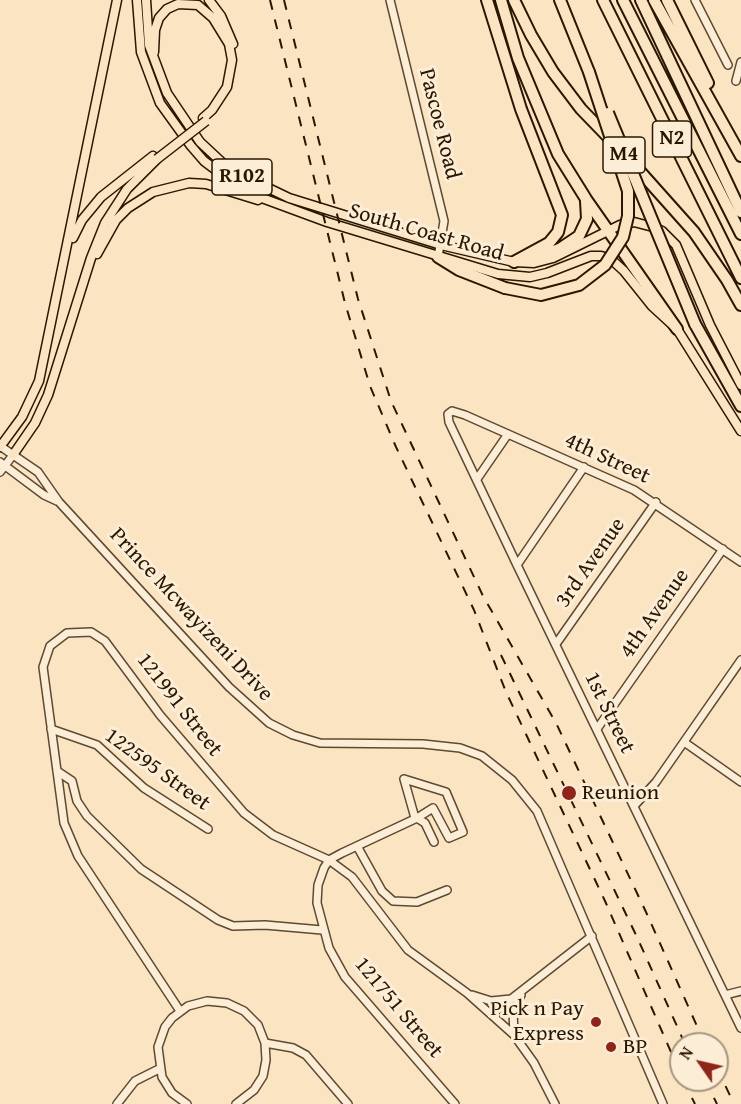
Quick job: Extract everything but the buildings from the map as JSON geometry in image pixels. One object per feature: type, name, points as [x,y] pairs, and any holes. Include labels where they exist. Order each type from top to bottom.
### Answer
[{"type":"highway","points":[[487,0],[521,109],[562,215],[558,232],[549,243],[519,262]]},
{"type":"highway","points":[[501,0],[518,58],[558,154]]},
{"type":"highway","name":"M4","points":[[514,0],[541,53],[567,91],[693,232],[724,274],[741,305]]},
{"type":"highway","points":[[560,0],[695,324],[741,406]]},
{"type":"highway","name":"N2","points":[[603,0],[741,278]]},
{"type":"highway","name":"N2","points":[[622,0],[741,234]]},
{"type":"highway","points":[[641,0],[741,212]]},
{"type":"highway","points":[[654,0],[741,156]]},
{"type":"highway","points":[[667,0],[741,146]]},
{"type":"highway","points":[[500,41],[541,129],[607,230],[677,329]]},
{"type":"highway","points":[[438,257],[459,270],[505,288],[541,295],[579,285],[609,261],[623,237],[628,216],[628,191],[589,72]]},
{"type":"highway","points":[[519,262],[561,248],[579,236],[587,219],[586,199]]},
{"type":"main road","points":[[0,447],[18,423],[39,381],[117,0]]},
{"type":"main road","name":"South Coast Road","points":[[137,0],[138,36],[147,71],[168,118],[204,161],[236,184],[273,202],[327,222],[498,274],[530,277],[591,256],[604,256],[619,265],[651,306],[677,329],[741,431]]},
{"type":"main road","name":"South Coast Road","points":[[146,0],[147,33],[155,64],[178,113],[200,142],[230,169],[289,198],[441,245],[519,262],[553,258],[607,230],[634,222],[662,231],[680,253],[710,325],[741,386]]},
{"type":"main road","points":[[64,260],[75,231],[91,208],[108,191],[217,112],[232,85],[236,58],[230,33],[209,0]]},
{"type":"main road","points":[[155,64],[155,30],[159,18],[167,9],[178,4],[198,6],[213,18],[229,44],[232,60],[227,87],[205,120]]},
{"type":"main road","points":[[78,304],[91,258],[105,223],[128,189],[156,156]]},
{"type":"main road","points":[[13,455],[36,423],[48,395],[95,258],[116,220],[141,199],[162,189],[189,183],[206,184],[327,222]]},
{"type":"main road","points":[[0,434],[18,423]]},
{"type":"street","name":"Pascoe Road","points":[[390,0],[440,204],[444,228],[438,257]]},
{"type":"street","points":[[695,0],[728,65]]},
{"type":"street","points":[[736,81],[741,62]]},
{"type":"street","name":"4th Street","points":[[448,413],[457,412],[584,467],[656,502],[741,562]]},
{"type":"street","name":"1st Street","points":[[448,413],[449,422],[517,565],[741,1028]]},
{"type":"street","points":[[477,479],[508,434]]},
{"type":"street","name":"Prince Mcwayizeni Drive","points":[[0,447],[38,472],[60,502],[228,687],[269,723],[293,735],[320,743],[450,746],[482,756],[502,770],[526,795],[537,812],[663,1104]]},
{"type":"street","points":[[0,472],[3,464],[13,455]]},
{"type":"street","name":"Prince Mcwayizeni Drive","points":[[3,464],[44,495],[60,502]]},
{"type":"street","points":[[517,565],[584,467]]},
{"type":"street","name":"3rd Avenue","points":[[556,644],[656,502]]},
{"type":"street","name":"4th Avenue","points":[[597,729],[723,549]]},
{"type":"street","name":"121991 Street","points":[[180,1011],[74,848],[61,812],[44,667],[48,650],[67,633],[84,631],[95,633],[109,644],[160,715],[240,809],[273,835],[328,860],[352,877],[396,936],[415,956],[467,993],[514,1035],[534,1063],[555,1104]]},
{"type":"street","points":[[634,806],[656,782],[741,660]]},
{"type":"street","name":"122595 Street","points":[[51,729],[97,746],[140,785],[208,829]]},
{"type":"street","points":[[684,742],[741,782]]},
{"type":"street","points":[[57,771],[72,781],[77,801],[87,816],[141,868],[222,923],[233,926],[265,925],[322,930]]},
{"type":"street","points":[[328,860],[416,818],[433,808],[449,838],[463,832],[446,792],[404,779],[416,818],[425,824],[434,842]]},
{"type":"street","points":[[357,846],[382,891],[393,901],[417,902],[447,890]]},
{"type":"street","name":"121751 Street","points":[[328,860],[319,879],[317,892],[322,930],[345,976],[455,1104]]},
{"type":"street","points":[[492,1014],[592,936]]},
{"type":"street","points":[[514,1035],[513,1011],[524,990]]},
{"type":"street","points":[[725,995],[741,991]]},
{"type":"street","points":[[467,993],[491,1001],[512,999]]},
{"type":"street","points":[[187,1104],[172,1093],[159,1069],[157,1058],[161,1037],[165,1027],[180,1011],[207,1001],[236,1006],[252,1018],[265,1044],[266,1060],[263,1076],[254,1090],[237,1104]]},
{"type":"street","points":[[265,1044],[293,1048],[306,1055],[348,1104]]},
{"type":"street","points":[[117,1104],[136,1080],[159,1069]]},
{"type":"railway","points":[[270,0],[345,303],[370,386],[396,447],[474,610],[506,692],[605,901],[669,1048]]},
{"type":"railway","points":[[284,0],[358,299],[391,401],[483,596],[556,723],[646,912],[700,1032]]},
{"type":"railway","points":[[501,655],[637,937],[680,1032]]},
{"type":"railway","points":[[689,1092],[695,1104]]},
{"type":"railway","points":[[711,1092],[717,1104]]},
{"type":"railway","points":[[728,1092],[734,1104]]},
{"type":"place","name":"Reunion","points":[[569,793]]},
{"type":"place","name":"Pick n Pay Express","points":[[596,1022]]},
{"type":"place","name":"BP","points":[[611,1047]]}]
